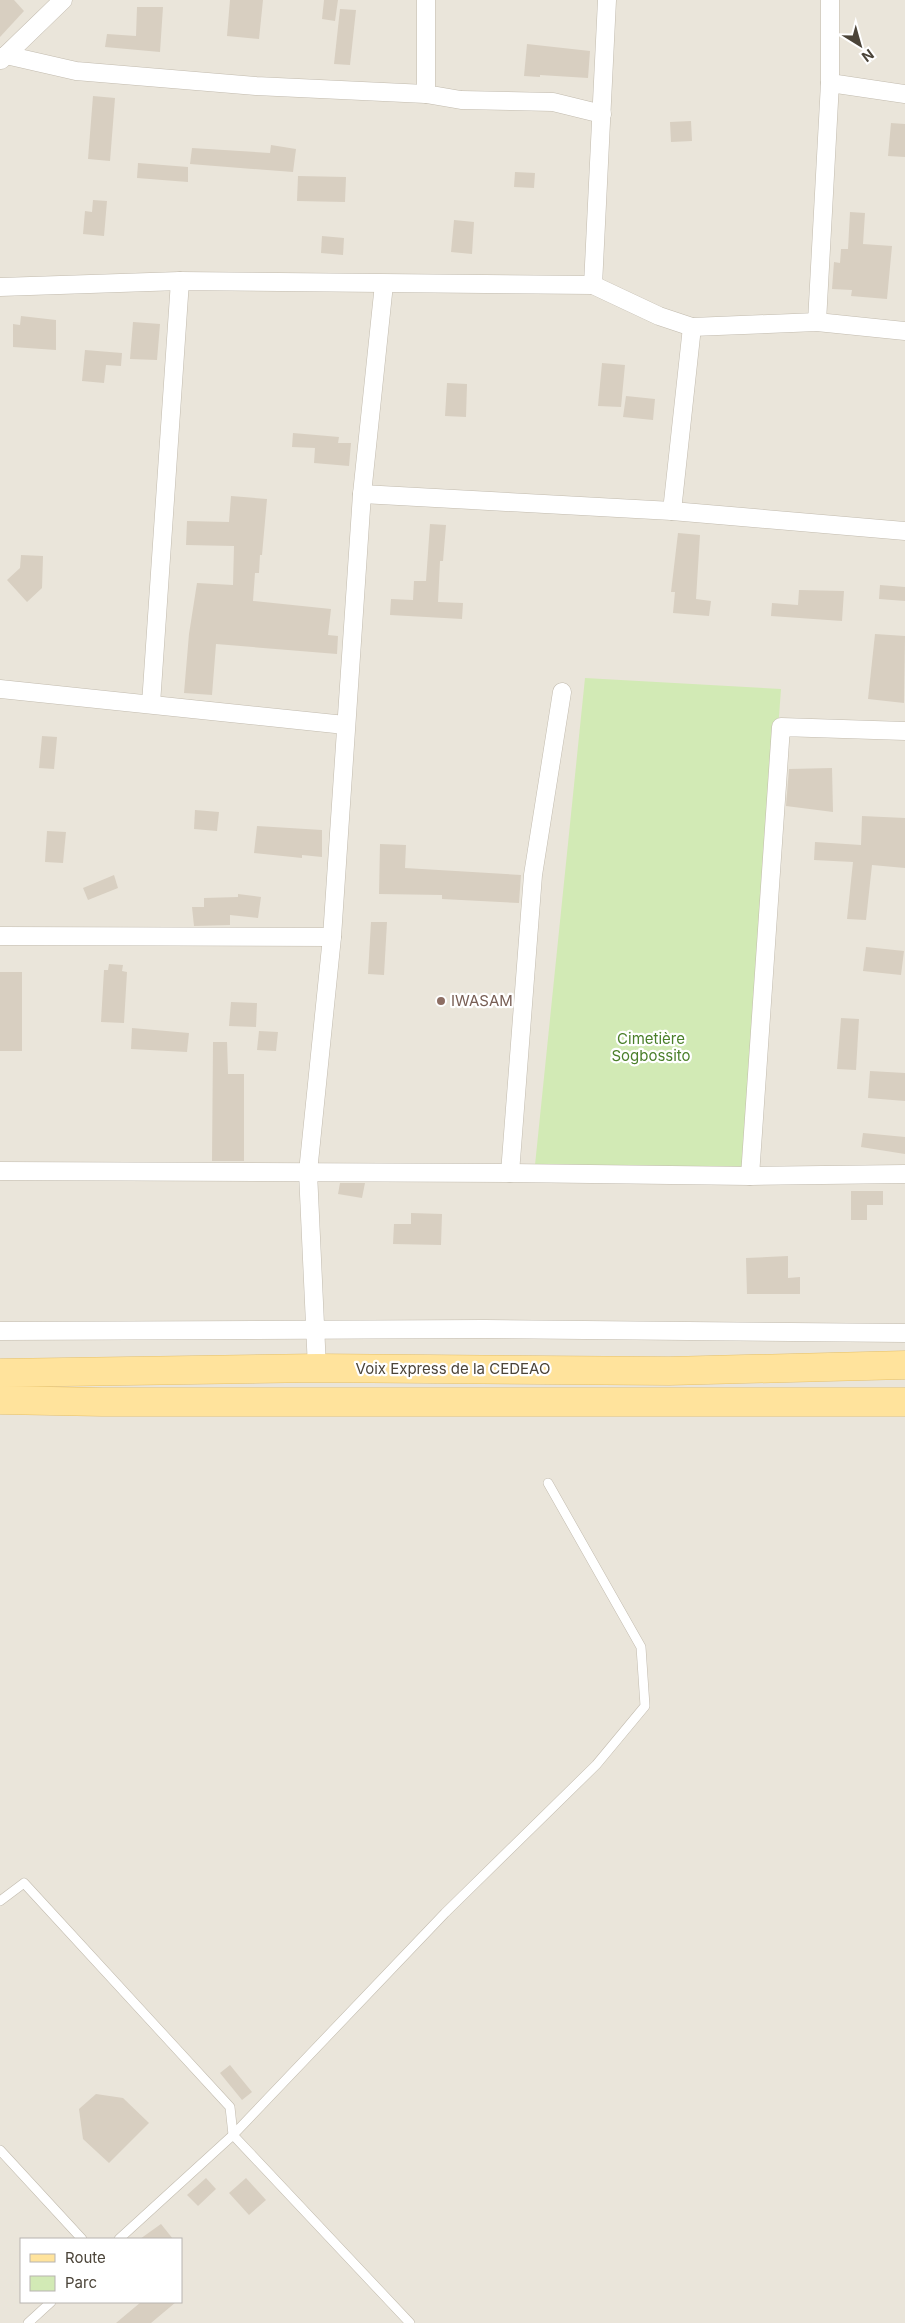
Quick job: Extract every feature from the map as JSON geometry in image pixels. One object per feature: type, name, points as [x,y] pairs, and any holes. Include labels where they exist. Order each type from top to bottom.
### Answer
[{"type":"main road","name":"Voix Express de la CEDEAO","points":[[0,1372],[317,1368],[669,1371],[905,1365]]},
{"type":"main road","points":[[478,1402],[480,1369]]},
{"type":"main road","points":[[0,1400],[102,1402],[905,1402]]},
{"type":"street","points":[[3,58],[64,0]]},
{"type":"street","points":[[426,0],[426,94]]},
{"type":"street","points":[[593,285],[607,0]]},
{"type":"street","points":[[817,322],[830,83],[830,0]]},
{"type":"street","points":[[3,58],[76,71],[256,86],[426,94],[461,100],[553,102],[602,114]]},
{"type":"street","points":[[830,83],[905,94]]},
{"type":"street","points":[[0,287],[180,281],[593,285],[659,316],[692,327],[817,322],[905,331]]},
{"type":"street","points":[[151,704],[180,281]]},
{"type":"street","points":[[317,1368],[308,1172],[332,937],[362,494],[384,284]]},
{"type":"street","points":[[672,511],[692,327]]},
{"type":"street","points":[[362,494],[672,511],[905,531]]},
{"type":"street","points":[[0,689],[345,725]]},
{"type":"street","points":[[510,1173],[533,875],[562,692]]},
{"type":"street","points":[[750,1176],[781,727],[905,731]]},
{"type":"street","points":[[0,936],[332,937]]},
{"type":"street","points":[[0,1171],[750,1176],[905,1174]]},
{"type":"street","points":[[0,1331],[485,1329],[905,1333]]},
{"type":"lane","points":[[120,2238],[233,2135],[445,1913],[596,1765],[644,1706],[641,1647],[548,1483]]},
{"type":"lane","points":[[0,1901],[24,1883],[230,2107],[233,2135],[410,2323]]},
{"type":"lane","points":[[0,2150],[81,2238]]},
{"type":"lane","points":[[28,2323],[50,2303]]},
{"type":"shaded area","points":[[0,0],[905,0],[905,2323],[0,2323]]},
{"type":"green space","name":"Cimetière Sogbossito","points":[[585,678],[781,689],[746,1167],[535,1165]]},
{"type":"building","points":[[0,0],[14,0],[24,11],[0,37]]},
{"type":"building","points":[[230,0],[263,0],[259,39],[227,36]]},
{"type":"building","points":[[324,0],[338,0],[335,21],[322,19]]},
{"type":"building","points":[[137,7],[163,7],[160,52],[105,47],[107,34],[136,36]]},
{"type":"building","points":[[340,9],[356,10],[350,65],[334,64]]},
{"type":"building","points":[[527,44],[590,51],[588,78],[524,76]]},
{"type":"building","points":[[93,96],[115,98],[110,161],[88,159]]},
{"type":"building","points":[[691,121],[692,141],[671,142],[670,122]]},
{"type":"building","points":[[891,123],[905,124],[905,157],[888,156]]},
{"type":"building","points":[[271,145],[296,149],[293,172],[190,164],[192,148],[270,153]]},
{"type":"building","points":[[138,163],[188,167],[188,182],[137,178]]},
{"type":"building","points":[[515,172],[535,173],[534,188],[514,187]]},
{"type":"building","points":[[298,176],[346,177],[345,202],[297,201]]},
{"type":"building","points":[[93,200],[107,201],[104,236],[83,234],[85,211],[92,212]]},
{"type":"building","points":[[850,212],[865,213],[863,244],[892,246],[887,299],[851,296],[852,290],[832,289],[834,262],[840,263],[841,249],[848,249]]},
{"type":"building","points":[[454,220],[474,222],[472,254],[451,252]]},
{"type":"building","points":[[322,236],[344,238],[343,255],[321,253]]},
{"type":"building","points":[[21,316],[56,320],[56,350],[13,347],[13,324],[20,325]]},
{"type":"building","points":[[133,322],[160,324],[157,360],[130,359]]},
{"type":"building","points":[[85,350],[122,353],[121,366],[106,365],[104,383],[82,381]]},
{"type":"building","points":[[602,363],[625,365],[621,407],[598,406]]},
{"type":"building","points":[[447,383],[467,384],[466,417],[445,416]]},
{"type":"building","points":[[626,396],[655,399],[653,420],[623,417]]},
{"type":"building","points":[[293,433],[339,437],[338,443],[351,443],[349,466],[314,463],[315,448],[292,447]]},
{"type":"building","points":[[231,496],[267,499],[262,555],[260,555],[259,573],[255,573],[253,601],[331,609],[328,635],[338,636],[337,654],[216,644],[212,695],[184,693],[189,634],[197,583],[233,585],[234,546],[186,545],[187,521],[229,522]]},
{"type":"building","points":[[430,524],[446,525],[443,561],[440,561],[438,602],[463,603],[462,619],[390,615],[391,599],[413,600],[414,581],[426,581]]},
{"type":"building","points":[[678,533],[700,535],[696,599],[711,601],[709,616],[673,613],[675,592],[671,592]]},
{"type":"building","points":[[21,555],[43,556],[42,588],[27,602],[7,580],[20,568]]},
{"type":"building","points":[[880,585],[905,587],[905,601],[879,599]]},
{"type":"building","points":[[799,590],[844,591],[842,621],[771,616],[772,603],[798,605]]},
{"type":"building","points":[[875,634],[905,636],[904,703],[868,699]]},
{"type":"building","points":[[42,736],[57,737],[54,769],[39,768]]},
{"type":"building","points":[[832,768],[833,812],[786,806],[789,769]]},
{"type":"building","points":[[195,810],[219,812],[217,831],[194,829]]},
{"type":"building","points":[[862,816],[905,818],[905,868],[872,865],[866,920],[847,919],[853,862],[814,860],[815,842],[861,845]]},
{"type":"building","points":[[257,826],[322,830],[322,857],[302,855],[302,858],[254,853]]},
{"type":"building","points":[[47,831],[66,832],[63,863],[45,862]]},
{"type":"building","points":[[380,844],[406,845],[405,868],[521,875],[519,903],[442,899],[442,895],[379,894]]},
{"type":"building","points":[[114,875],[118,888],[88,900],[83,888]]},
{"type":"building","points":[[238,894],[261,897],[258,918],[230,915],[230,925],[194,926],[192,907],[204,907],[204,898],[238,897]]},
{"type":"building","points":[[371,922],[387,922],[384,975],[368,974]]},
{"type":"building","points":[[866,947],[904,951],[901,975],[863,971]]},
{"type":"building","points":[[109,964],[123,965],[122,971],[127,972],[124,1023],[101,1022],[104,970],[108,970]]},
{"type":"building","points":[[0,972],[22,972],[22,1051],[0,1051]]},
{"type":"building","points":[[231,1002],[257,1003],[256,1027],[229,1026]]},
{"type":"building","points":[[841,1018],[859,1019],[856,1070],[837,1069]]},
{"type":"building","points":[[132,1028],[189,1033],[187,1052],[131,1049]]},
{"type":"building","points":[[259,1031],[278,1032],[276,1051],[257,1050]]},
{"type":"building","points":[[213,1042],[227,1042],[228,1074],[244,1074],[244,1161],[212,1161]]},
{"type":"building","points":[[870,1071],[905,1073],[905,1101],[868,1098]]},
{"type":"building","points":[[863,1133],[905,1137],[905,1154],[861,1147]]},
{"type":"building","points":[[340,1183],[365,1183],[362,1198],[338,1194]]},
{"type":"building","points":[[851,1191],[883,1191],[883,1205],[867,1205],[867,1220],[851,1220]]},
{"type":"building","points":[[411,1213],[442,1214],[441,1245],[393,1244],[394,1224],[411,1224]]},
{"type":"building","points":[[788,1256],[788,1278],[800,1277],[800,1294],[747,1294],[746,1258]]},
{"type":"building","points":[[230,2065],[252,2092],[242,2100],[220,2073]]},
{"type":"building","points":[[96,2094],[123,2098],[149,2123],[109,2163],[83,2139],[79,2109]]},
{"type":"building","points":[[206,2178],[216,2189],[198,2206],[187,2195]]},
{"type":"building","points":[[246,2178],[266,2200],[249,2215],[229,2193]]},
{"type":"building","points":[[161,2224],[172,2238],[141,2238]]},
{"type":"building","points":[[140,2303],[175,2303],[151,2323],[116,2323]]},
{"type":"place","name":"IWASAM","points":[[441,1001]]}]
